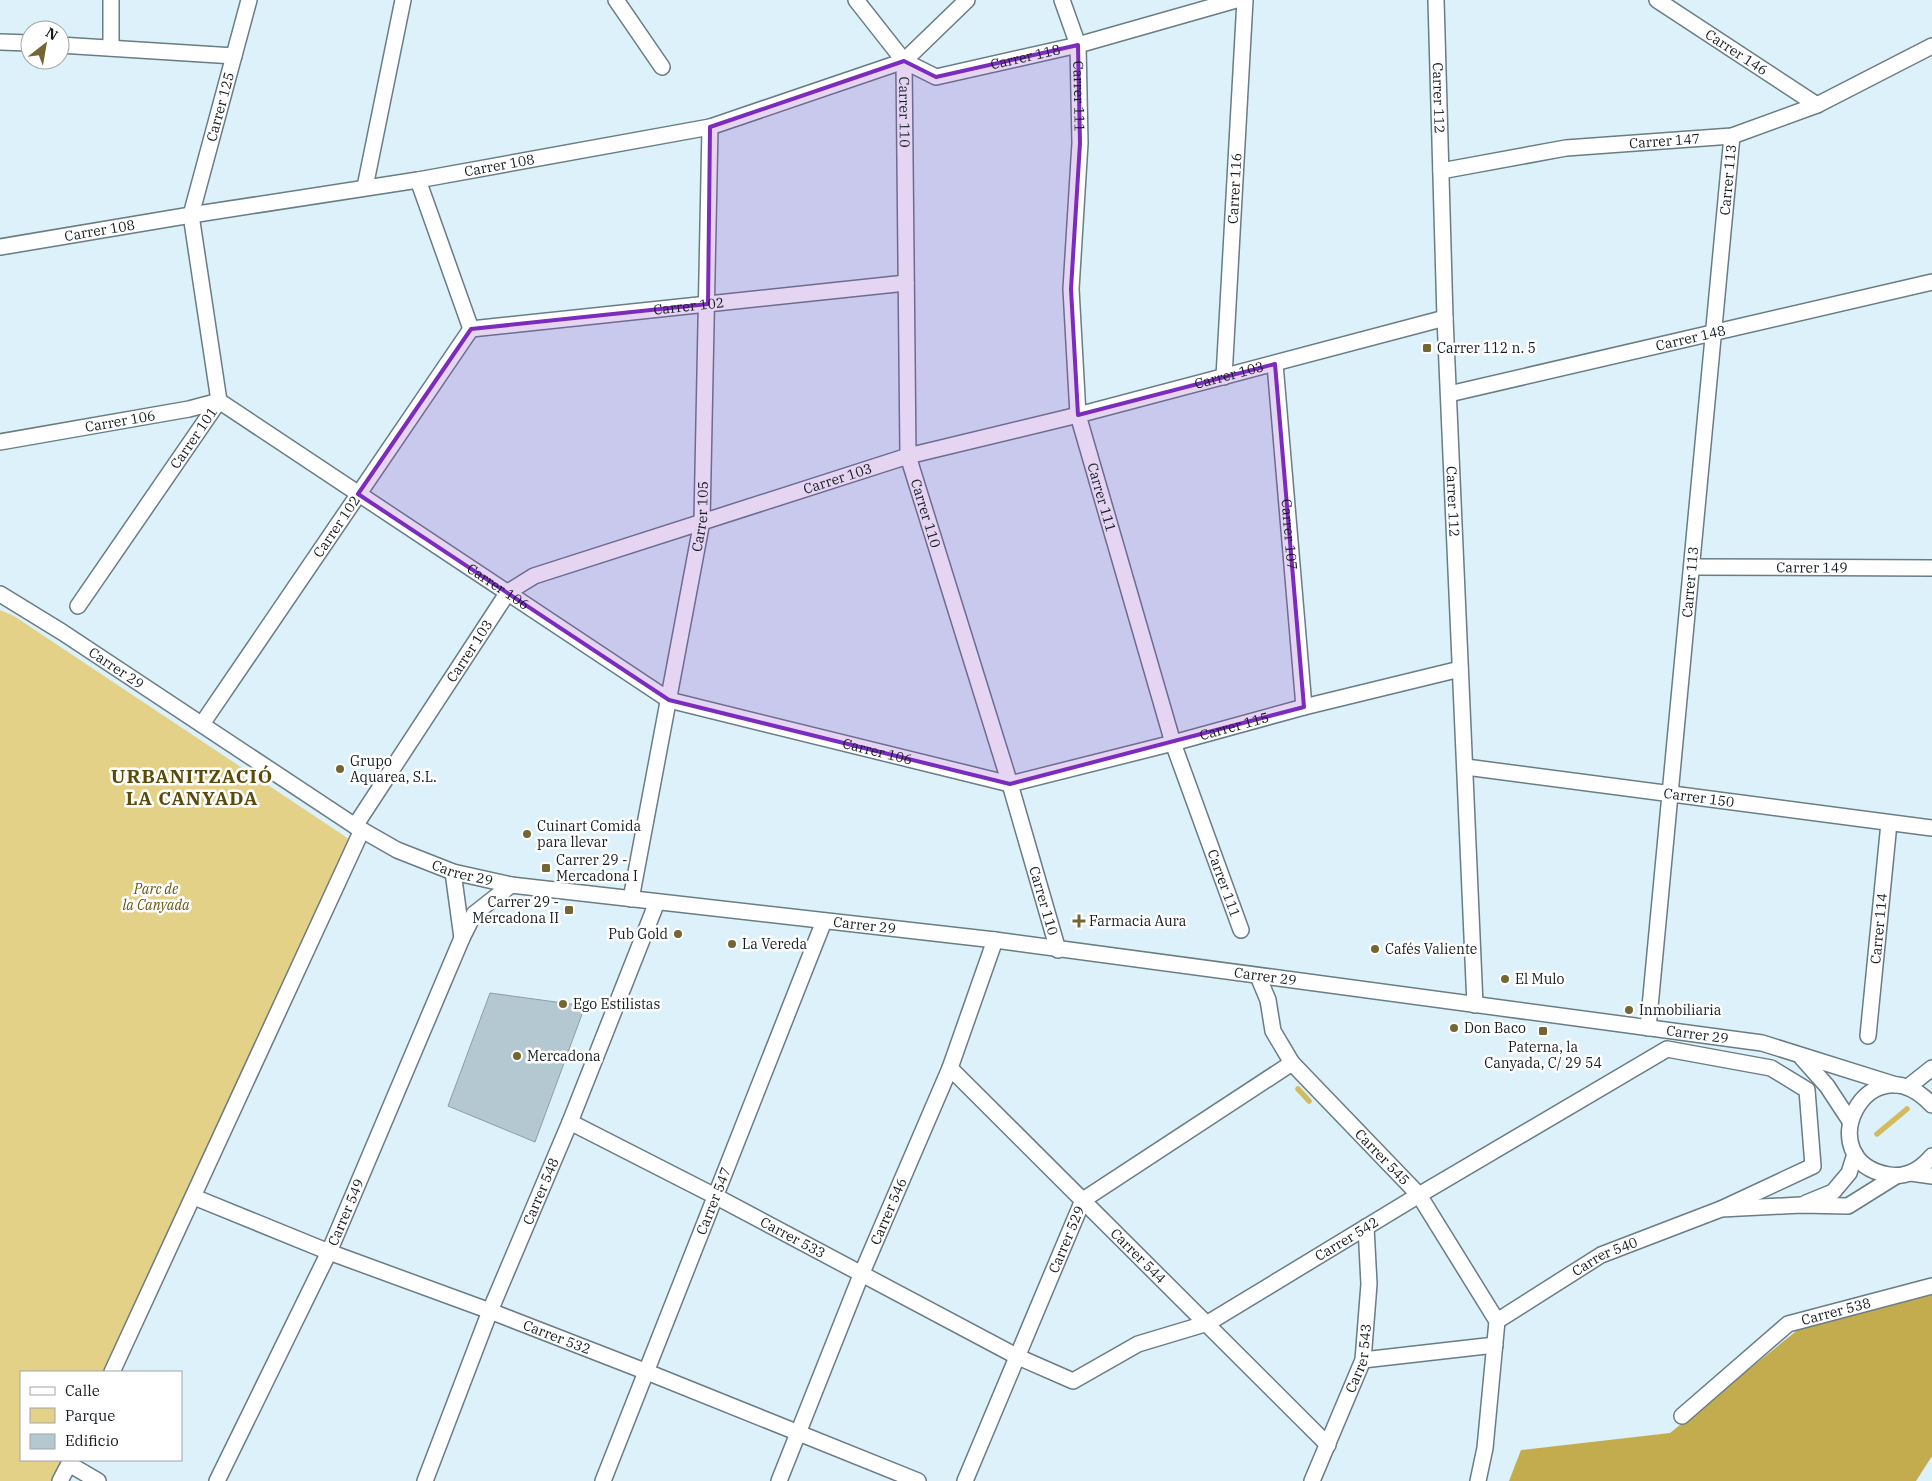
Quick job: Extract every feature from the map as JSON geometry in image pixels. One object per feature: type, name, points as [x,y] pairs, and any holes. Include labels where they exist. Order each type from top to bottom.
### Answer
[{"type":"street","points":[[111,0],[111,48]]},
{"type":"street","name":"Carrer 125","points":[[191,215],[249,0]]},
{"type":"street","points":[[365,187],[403,0]]},
{"type":"street","points":[[616,0],[662,67]]},
{"type":"street","points":[[856,0],[904,61]]},
{"type":"street","name":"Carrer 108","points":[[0,248],[191,215],[418,180],[710,127],[904,61],[967,0]]},
{"type":"street","name":"Carrer 111","points":[[1062,0],[1078,45],[1080,143],[1071,289],[1078,415],[1173,743],[1241,930]]},
{"type":"street","name":"Carrer 118","points":[[904,61],[936,77],[1078,45],[1236,0]]},
{"type":"street","name":"Carrer 116","points":[[1224,377],[1245,0]]},
{"type":"street","name":"Carrer 112","points":[[1436,0],[1445,318],[1475,1005]]},
{"type":"street","name":"Carrer 146","points":[[1657,0],[1817,105]]},
{"type":"street","points":[[0,42],[20,43]]},
{"type":"street","points":[[70,46],[234,56]]},
{"type":"street","name":"Carrer 147","points":[[1441,171],[1566,148],[1732,136],[1817,105],[1932,46]]},
{"type":"street","name":"Carrer 110","points":[[904,61],[908,456],[1010,784],[1058,950]]},
{"type":"street","name":"Carrer 105","points":[[631,899],[702,521],[703,408],[708,304],[710,127]]},
{"type":"street","name":"Carrer 113","points":[[1648,1028],[1732,136]]},
{"type":"street","points":[[418,180],[471,329]]},
{"type":"street","name":"Carrer 101","points":[[78,606],[219,401],[191,215]]},
{"type":"street","name":"Carrer 148","points":[[1448,394],[1932,282]]},
{"type":"street","name":"Carrer 102","points":[[202,724],[471,329],[906,283]]},
{"type":"street","name":"Carrer 103","points":[[112,1371],[194,1197],[358,828],[508,592],[534,576],[908,456],[1078,415],[1445,318]]},
{"type":"street","name":"Carrer 107","points":[[1275,364],[1304,707]]},
{"type":"street","name":"Carrer 106","points":[[0,442],[189,409],[219,401],[669,700],[1010,784]]},
{"type":"street","name":"Carrer 149","points":[[1692,567],[1932,568]]},
{"type":"street","name":"Carrer 29","points":[[0,594],[62,632],[358,828],[397,850],[453,872],[511,885],[995,940],[1762,1044],[1902,1086],[1922,1095],[1932,1105]]},
{"type":"street","name":"Carrer 115","points":[[1010,784],[1173,743],[1304,707],[1460,669]]},
{"type":"street","name":"Carrer 150","points":[[1466,767],[1932,828]]},
{"type":"street","name":"Carrer 114","points":[[1868,1036],[1889,822]]},
{"type":"street","points":[[453,872],[462,938]]},
{"type":"street","name":"Carrer 549","points":[[217,1481],[329,1252],[462,938],[474,914],[511,885]]},
{"type":"street","name":"Carrer 548","points":[[425,1481],[490,1311],[570,1122],[657,902]]},
{"type":"street","name":"Carrer 547","points":[[603,1481],[824,921]]},
{"type":"street","name":"Carrer 546","points":[[779,1481],[861,1274],[950,1068],[995,940]]},
{"type":"street","name":"Carrer 545","points":[[1258,976],[1268,1000],[1273,1032],[1292,1063],[1419,1194],[1497,1321]]},
{"type":"street","name":"Carrer 29","points":[[1667,1049],[1771,1068],[1807,1090],[1813,1166]]},
{"type":"street","name":"Carrer 542","points":[[1016,1356],[1072,1381],[1138,1344],[1208,1323],[1419,1194],[1667,1049]]},
{"type":"street","name":"Carrer 29","points":[[1801,1057],[1828,1086],[1850,1122]]},
{"type":"street","name":"Carrer 529","points":[[966,1481],[1016,1356],[1083,1200],[1292,1063]]},
{"type":"street","name":"Carrer 544","points":[[950,1068],[1208,1323],[1328,1445]]},
{"type":"street","points":[[1932,1068],[1902,1086],[1880,1088],[1866,1095],[1856,1107],[1850,1122],[1849,1139],[1855,1154],[1865,1166],[1879,1174],[1932,1176]]},
{"type":"street","name":"Carrer 533","points":[[570,1122],[715,1196],[1016,1356]]},
{"type":"street","name":"Carrer 540","points":[[1801,1205],[1833,1192],[1849,1173],[1855,1154]]},
{"type":"street","points":[[1911,1174],[1925,1165],[1932,1156]]},
{"type":"street","name":"Carrer 540","points":[[1497,1321],[1601,1256],[1721,1209],[1813,1166]]},
{"type":"street","name":"Carrer 540","points":[[1721,1209],[1801,1205],[1848,1206],[1896,1176]]},
{"type":"street","name":"Carrer 532","points":[[194,1197],[329,1252],[490,1311],[647,1372],[918,1481]]},
{"type":"street","name":"Carrer 543","points":[[1312,1481],[1363,1360],[1369,1284],[1366,1227]]},
{"type":"street","name":"Carrer 538","points":[[1682,1416],[1788,1324],[1932,1286]]},
{"type":"street","points":[[1478,1481],[1486,1448],[1497,1321]]},
{"type":"street","points":[[1363,1360],[1494,1345]]},
{"type":"street","points":[[60,1481],[70,1462],[98,1481]]},
{"type":"highlighted area","points":[[1078,45],[1080,143],[1071,289],[1078,415],[1275,364],[1304,707],[1010,784],[669,700],[358,494],[471,329],[708,304],[710,127],[904,61],[936,77]]},
{"type":"green space","name":"Parc de la Canyada","points":[[0,610],[14,616],[349,839],[291,979],[108,1371],[20,1371],[20,1461],[66,1461],[56,1481],[0,1481]]},
{"type":"shaded area","points":[[1932,1293],[1932,1456],[1916,1481],[1509,1481],[1521,1450],[1670,1433],[1800,1328]]},
{"type":"building","name":"Mercadona","points":[[490,993],[585,1006],[535,1142],[448,1106]]},
{"type":"waterway","points":[[1298,1089],[1309,1101]]},
{"type":"waterway","points":[[1877,1134],[1907,1109]]},
{"type":"place","name":"Carrer 112 n. 5","points":[[1427,348]]},
{"type":"place","name":"Grupo Aquarea, S.L.","points":[[340,769]]},
{"type":"place","name":"Cuinart Comida para llevar","points":[[527,834]]},
{"type":"place","name":"Carrer 29 - Mercadona I","points":[[546,868]]},
{"type":"place","name":"Carrer 29 - Mercadona II","points":[[569,910]]},
{"type":"place","name":"Farmacia Aura","points":[[1079,921]]},
{"type":"place","name":"Pub Gold","points":[[678,934]]},
{"type":"place","name":"La Vereda","points":[[732,944]]},
{"type":"place","name":"Cafés Valiente","points":[[1375,949]]},
{"type":"place","name":"El Mulo","points":[[1505,979]]},
{"type":"place","name":"Ego Estilistas","points":[[563,1004]]},
{"type":"place","name":"Inmobiliaria","points":[[1629,1010]]},
{"type":"place","name":"Don Baco","points":[[1454,1028]]},
{"type":"place","name":"Paterna, la Canyada, C/ 29 54","points":[[1543,1031]]},
{"type":"place","name":"Mercadona","points":[[517,1056]]},
{"type":"district","name":"URBANITZACIÓ LA CANYADA","points":[[192,787]]}]
